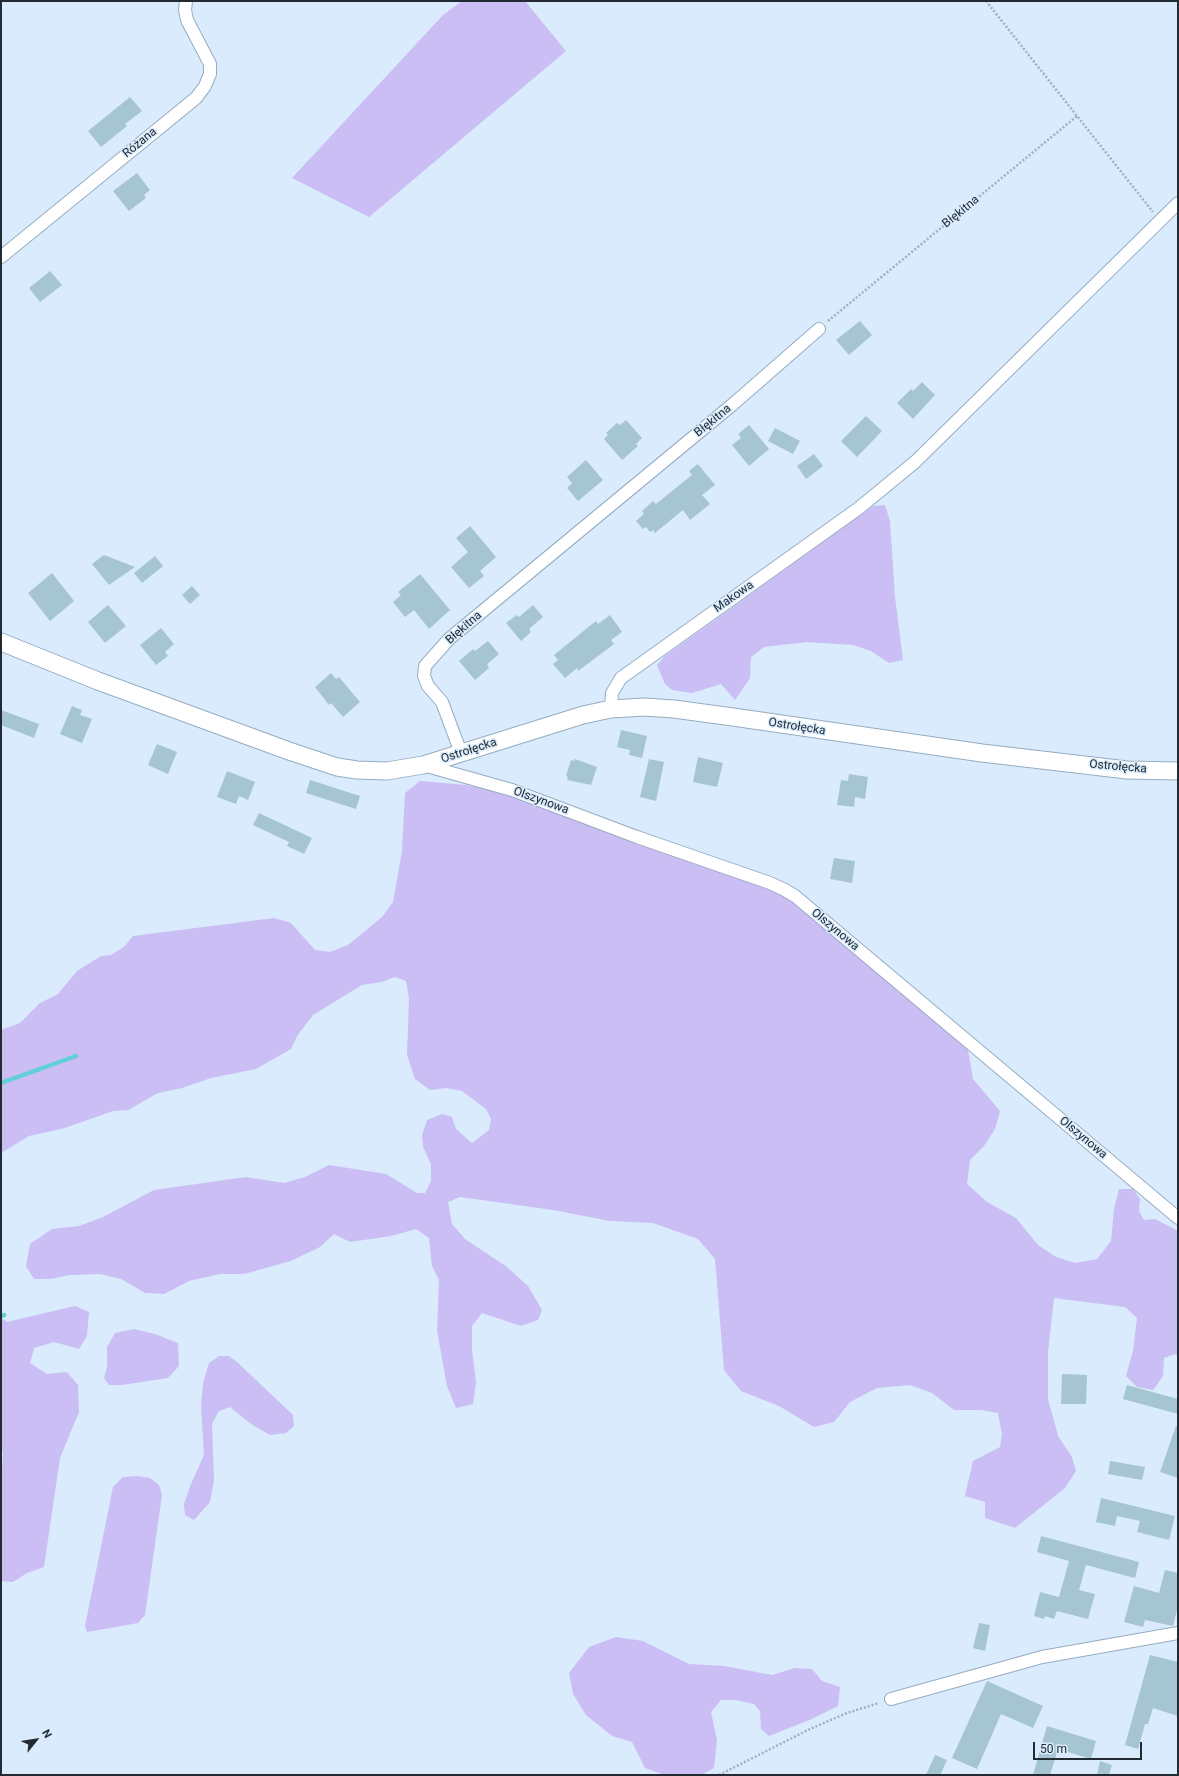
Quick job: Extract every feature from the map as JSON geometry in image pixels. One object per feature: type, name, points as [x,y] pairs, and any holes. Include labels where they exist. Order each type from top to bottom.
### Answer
[{"type":"street","name":"Różana","points":[[1,257],[196,98],[210,74],[210,64],[187,20],[185,10],[186,1]]},
{"type":"street","name":"Makowa","points":[[611,709],[612,693],[621,678],[874,496],[915,462],[1178,203]]},
{"type":"street","name":"Błękitna","points":[[461,753],[442,702],[428,686],[424,676],[425,666],[449,639],[732,405],[819,329]]},
{"type":"street","name":"Ostrołęcka","points":[[1,642],[105,684],[289,751],[337,766],[372,771],[387,771],[423,765],[543,727],[611,709],[644,707],[674,709],[982,753],[1127,770],[1178,771]]},
{"type":"street","name":"Olszynowa","points":[[423,765],[512,790],[637,837],[770,883],[785,890],[1178,1218]]},
{"type":"street","points":[[891,1699],[1042,1656],[1178,1633]]},
{"type":"path","points":[[986,1],[1160,222]]},
{"type":"path","name":"Błękitna","points":[[819,329],[1077,116]]},
{"type":"path","points":[[719,1775],[810,1729],[847,1713],[891,1699]]},
{"type":"shaded area","points":[[462,1],[525,1],[566,51],[369,217],[292,178],[443,15]]},
{"type":"shaded area","points":[[885,505],[890,521],[895,597],[903,660],[889,663],[871,651],[853,645],[807,642],[764,647],[751,657],[750,678],[735,700],[721,684],[692,693],[672,690],[665,684],[657,665],[665,656],[873,506]]},
{"type":"shaded area","points":[[420,781],[466,785],[512,794],[767,886],[791,899],[953,1033],[968,1050],[973,1079],[1000,1111],[995,1129],[984,1146],[970,1160],[967,1184],[987,1202],[1016,1218],[1038,1245],[1056,1257],[1075,1263],[1097,1259],[1111,1241],[1114,1209],[1119,1189],[1133,1189],[1140,1199],[1139,1211],[1144,1220],[1155,1219],[1178,1231],[1178,1356],[1175,1354],[1164,1358],[1163,1376],[1153,1390],[1137,1387],[1126,1376],[1133,1351],[1137,1318],[1125,1307],[1054,1298],[1048,1352],[1048,1399],[1058,1436],[1072,1457],[1076,1471],[1065,1488],[1015,1528],[985,1518],[985,1502],[965,1496],[973,1461],[1000,1447],[1002,1434],[998,1413],[981,1410],[954,1410],[932,1393],[910,1385],[877,1388],[850,1402],[834,1422],[814,1427],[779,1406],[741,1391],[724,1370],[715,1259],[698,1239],[653,1223],[610,1221],[553,1210],[460,1197],[448,1202],[452,1224],[465,1239],[507,1267],[528,1286],[542,1310],[538,1320],[521,1326],[482,1313],[472,1326],[472,1349],[476,1382],[473,1404],[456,1408],[447,1386],[437,1331],[439,1280],[432,1266],[429,1238],[416,1229],[391,1236],[350,1242],[334,1234],[320,1247],[291,1261],[244,1274],[220,1274],[189,1281],[164,1294],[145,1293],[121,1279],[100,1274],[70,1275],[51,1279],[34,1279],[26,1266],[30,1244],[52,1229],[79,1226],[103,1217],[154,1190],[246,1177],[284,1183],[305,1177],[329,1165],[386,1174],[417,1193],[425,1193],[431,1181],[431,1164],[423,1147],[422,1135],[427,1120],[442,1114],[452,1117],[456,1129],[472,1143],[489,1130],[491,1119],[486,1109],[462,1091],[446,1088],[430,1090],[415,1079],[407,1055],[409,998],[406,981],[395,977],[382,982],[362,985],[313,1015],[297,1036],[291,1049],[256,1069],[211,1078],[182,1088],[158,1093],[128,1110],[113,1111],[65,1128],[29,1136],[1,1153],[1,1030],[20,1023],[40,1003],[58,994],[77,971],[101,956],[111,955],[124,947],[133,936],[274,918],[291,923],[315,950],[330,952],[348,945],[382,917],[393,902],[402,851],[405,793]]},
{"type":"shaded area","points":[[75,1306],[89,1312],[87,1336],[79,1349],[54,1342],[34,1348],[30,1363],[47,1374],[67,1372],[78,1385],[79,1412],[60,1458],[44,1567],[27,1573],[13,1582],[1,1581],[1,1478],[3,1452],[1,1451],[1,1318],[7,1322]]},
{"type":"shaded area","points":[[134,1329],[155,1334],[178,1343],[179,1366],[168,1378],[122,1385],[109,1385],[104,1378],[107,1367],[107,1347],[115,1333]]},
{"type":"shaded area","points":[[219,1356],[229,1356],[237,1362],[293,1415],[294,1426],[286,1433],[270,1435],[251,1424],[230,1407],[219,1411],[212,1424],[214,1480],[210,1502],[194,1520],[185,1515],[184,1504],[204,1455],[201,1406],[203,1383],[209,1363]]},
{"type":"shaded area","points":[[137,1476],[150,1478],[159,1485],[162,1495],[145,1615],[138,1623],[87,1632],[85,1626],[113,1487],[123,1477]]},
{"type":"shaded area","points":[[616,1637],[643,1641],[689,1664],[724,1666],[772,1675],[795,1668],[812,1669],[822,1681],[840,1687],[838,1706],[812,1719],[769,1736],[761,1729],[760,1711],[754,1704],[736,1700],[721,1700],[711,1712],[717,1740],[714,1768],[701,1775],[665,1775],[645,1768],[632,1742],[612,1736],[586,1715],[573,1694],[569,1673],[589,1647]]},
{"type":"building","points":[[130,97],[142,111],[125,124],[127,126],[101,147],[88,131]]},
{"type":"building","points":[[137,173],[150,190],[144,195],[146,198],[129,211],[113,191]]},
{"type":"building","points":[[50,271],[62,285],[40,302],[29,288]]},
{"type":"building","points":[[860,321],[872,335],[849,355],[836,340]]},
{"type":"building","points":[[922,382],[935,395],[913,419],[897,403],[911,389],[913,391]]},
{"type":"building","points":[[866,416],[882,431],[857,457],[841,441]]},
{"type":"building","points":[[626,420],[642,438],[636,444],[638,446],[622,460],[604,439],[608,435],[606,433],[617,423],[620,425]]},
{"type":"building","points":[[749,425],[769,449],[749,466],[732,445],[741,438],[738,434]]},
{"type":"building","points":[[775,428],[800,441],[793,454],[768,441]]},
{"type":"building","points":[[814,454],[823,466],[806,479],[797,466]]},
{"type":"building","points":[[586,460],[603,480],[578,501],[567,488],[572,483],[567,477]]},
{"type":"building","points":[[698,464],[715,485],[702,495],[710,504],[690,520],[683,510],[655,533],[653,530],[650,532],[646,527],[643,529],[636,521],[644,514],[642,511],[653,501],[656,504],[692,475],[689,471]]},
{"type":"building","points":[[470,526],[496,557],[480,571],[484,576],[469,588],[451,567],[468,552],[456,538]]},
{"type":"building","points":[[104,555],[135,567],[109,585],[92,564]]},
{"type":"building","points":[[155,556],[163,566],[142,583],[134,573]]},
{"type":"building","points":[[52,573],[74,601],[50,621],[28,593]]},
{"type":"building","points":[[420,574],[450,610],[429,629],[414,610],[405,617],[393,602],[401,595],[398,592]]},
{"type":"building","points":[[192,586],[200,595],[190,604],[182,595]]},
{"type":"building","points":[[108,605],[126,626],[105,643],[88,622]]},
{"type":"building","points":[[533,605],[543,617],[529,629],[531,632],[521,641],[506,623],[517,615],[519,617]]},
{"type":"building","points":[[610,615],[622,632],[611,640],[614,644],[578,671],[577,668],[565,678],[553,664],[558,660],[554,655],[596,621],[598,624]]},
{"type":"building","points":[[161,628],[174,644],[165,652],[168,656],[156,665],[140,645]]},
{"type":"building","points":[[488,641],[499,654],[487,664],[489,668],[475,680],[459,661],[473,649],[475,651]]},
{"type":"building","points":[[331,673],[336,679],[339,677],[360,702],[343,717],[331,703],[329,705],[315,687]]},
{"type":"building","points":[[72,706],[82,710],[80,715],[92,719],[82,743],[60,734]]},
{"type":"building","points":[[1,710],[39,724],[34,738],[1,725]]},
{"type":"building","points":[[621,730],[647,736],[642,758],[629,755],[630,750],[617,747]]},
{"type":"building","points":[[157,744],[177,752],[168,774],[148,765]]},
{"type":"building","points":[[698,757],[723,763],[717,787],[693,782]]},
{"type":"building","points":[[575,759],[597,767],[591,785],[567,780],[568,777],[566,776],[571,760],[574,761]]},
{"type":"building","points":[[649,759],[664,762],[656,801],[640,797]]},
{"type":"building","points":[[227,771],[255,782],[248,800],[239,796],[236,804],[217,797]]},
{"type":"building","points":[[849,774],[868,777],[865,799],[855,797],[854,807],[837,805],[841,780],[848,781]]},
{"type":"building","points":[[310,780],[360,796],[356,809],[306,793]]},
{"type":"building","points":[[259,813],[312,838],[304,854],[287,846],[289,842],[253,825]]},
{"type":"building","points":[[834,858],[855,861],[852,883],[830,879]]},
{"type":"building","points":[[1062,1374],[1087,1375],[1086,1404],[1061,1404]]},
{"type":"building","points":[[1127,1385],[1178,1399],[1178,1414],[1123,1399]]},
{"type":"building","points":[[1176,1426],[1178,1426],[1178,1478],[1160,1472]]},
{"type":"building","points":[[1110,1461],[1145,1467],[1142,1480],[1108,1474]]},
{"type":"building","points":[[1101,1498],[1175,1516],[1169,1540],[1137,1532],[1140,1521],[1117,1516],[1115,1526],[1096,1522]]},
{"type":"building","points":[[1041,1536],[1139,1562],[1135,1578],[1086,1565],[1079,1590],[1095,1594],[1088,1619],[1057,1611],[1054,1619],[1045,1616],[1044,1619],[1034,1616],[1040,1592],[1059,1597],[1069,1561],[1037,1552]]},
{"type":"building","points":[[1165,1570],[1178,1573],[1178,1606],[1173,1626],[1145,1620],[1143,1627],[1124,1622],[1134,1586],[1159,1593]]},
{"type":"building","points":[[979,1623],[990,1625],[985,1651],[973,1648]]},
{"type":"building","points":[[1150,1655],[1178,1662],[1178,1716],[1153,1708],[1148,1724],[1145,1724],[1138,1749],[1125,1745]]},
{"type":"building","points":[[987,1681],[1043,1706],[1033,1728],[1001,1714],[977,1769],[952,1758]]},
{"type":"building","points":[[1047,1726],[1096,1741],[1091,1759],[1058,1749],[1050,1775],[1033,1775]]},
{"type":"building","points":[[935,1755],[947,1760],[940,1775],[926,1775]]},
{"type":"building","points":[[1100,1761],[1112,1765],[1109,1775],[1097,1775]]},
{"type":"waterway","points":[[1,1083],[76,1056]]}]
